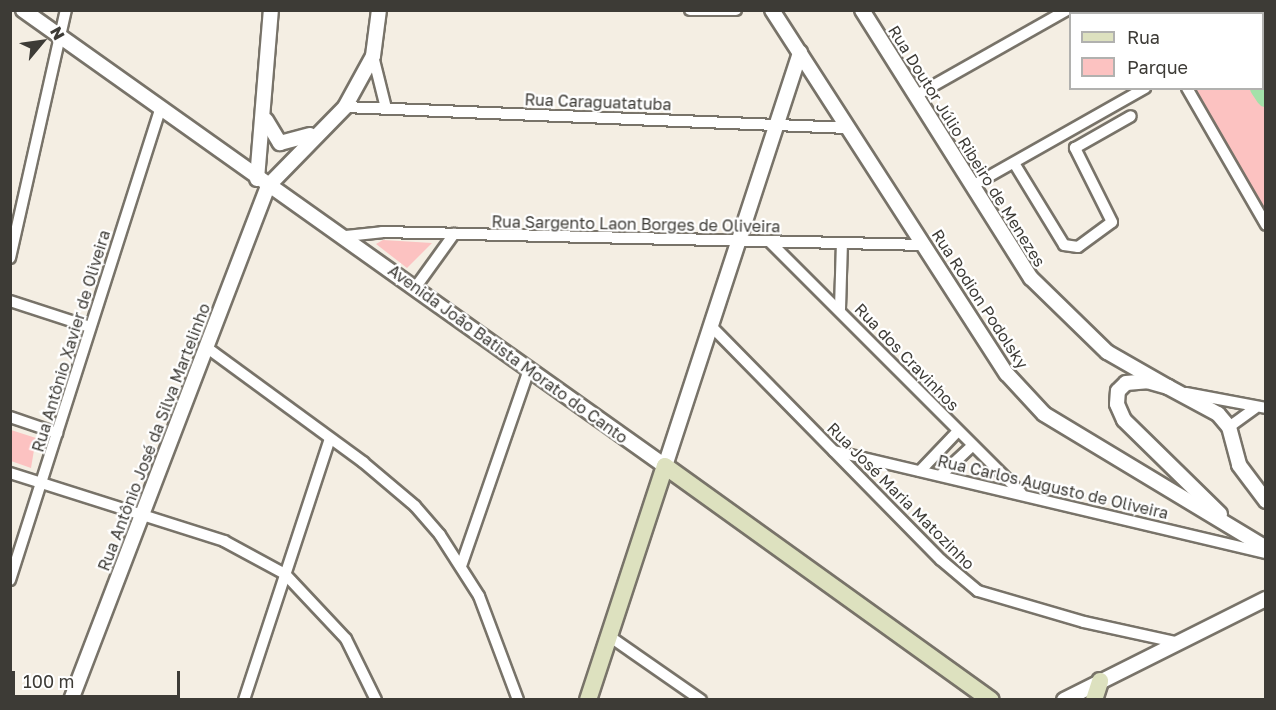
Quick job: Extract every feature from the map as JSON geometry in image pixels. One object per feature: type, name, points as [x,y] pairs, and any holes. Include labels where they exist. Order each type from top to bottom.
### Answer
[{"type":"main road","points":[[588,699],[665,466]]},
{"type":"main road","name":"Avenida João Batista Morato do Canto","points":[[665,466],[991,699]]},
{"type":"main road","points":[[1094,699],[1100,681]]},
{"type":"street","name":"Avenida João Batista Morato do Canto","points":[[23,10],[160,111],[262,183],[346,236],[415,288],[665,466]]},
{"type":"street","points":[[10,258],[58,35],[66,10]]},
{"type":"street","points":[[262,183],[261,151],[271,10]]},
{"type":"street","points":[[262,183],[286,166],[315,133],[345,107],[373,56],[380,10]]},
{"type":"street","points":[[690,10],[736,10]]},
{"type":"street","name":"Rua Rodion Podolsky","points":[[772,10],[1007,374],[1044,414],[1266,548]]},
{"type":"street","name":"Rua Doutor Júlio Ribeiro de Menezes","points":[[862,10],[1031,278],[1060,310],[1107,352],[1168,387],[1261,408]]},
{"type":"street","points":[[915,96],[1068,10]]},
{"type":"street","points":[[665,466],[779,124],[800,53]]},
{"type":"street","points":[[373,56],[386,108]]},
{"type":"street","points":[[972,186],[1142,90]]},
{"type":"street","points":[[1188,90],[1266,225]]},
{"type":"street","name":"Rua Caraguatatuba","points":[[345,107],[849,128]]},
{"type":"street","name":"Rua Antônio Xavier de Oliveira","points":[[10,580],[44,483],[90,327],[160,111]]},
{"type":"street","points":[[1014,163],[1064,245],[1078,247],[1112,222],[1075,148],[1131,116]]},
{"type":"street","points":[[265,118],[280,143],[286,166]]},
{"type":"street","points":[[261,151],[315,133]]},
{"type":"street","name":"Rua Antônio José da Silva Martelinho","points":[[71,699],[206,347],[262,183]]},
{"type":"street","name":"Rua Sargento Laon Borges de Oliveira","points":[[346,236],[382,232],[925,245]]},
{"type":"street","points":[[415,288],[454,234]]},
{"type":"street","name":"Rua dos Cravinhos","points":[[770,242],[840,309],[1021,494]]},
{"type":"street","points":[[840,309],[842,243]]},
{"type":"street","points":[[10,301],[90,327]]},
{"type":"street","name":"Rua José Maria Matozinho","points":[[711,326],[941,560],[978,591],[1084,622],[1176,642]]},
{"type":"street","points":[[206,347],[330,439],[415,506],[461,566],[494,628],[518,699]]},
{"type":"street","points":[[461,566],[529,370]]},
{"type":"street","points":[[1232,527],[1124,420],[1117,404],[1118,391],[1126,383],[1147,381],[1168,387],[1208,406],[1229,427],[1239,465],[1266,501]]},
{"type":"street","points":[[1229,427],[1261,408]]},
{"type":"street","points":[[10,417],[57,433]]},
{"type":"street","points":[[920,471],[958,431]]},
{"type":"street","points":[[244,699],[330,439]]},
{"type":"street","points":[[942,474],[973,445]]},
{"type":"street","name":"Rua Carlos Augusto de Oliveira","points":[[834,451],[942,474],[1266,553]]},
{"type":"street","points":[[10,473],[224,542],[285,574],[346,639],[376,699]]},
{"type":"street","points":[[1064,699],[1266,598]]},
{"type":"street","points":[[609,636],[701,699]]},
{"type":"green space","points":[[1264,55],[1266,58],[1265,211],[1196,90],[1264,90]]},
{"type":"green space","points":[[383,240],[432,243],[407,268],[376,244]]},
{"type":"green space","points":[[11,430],[36,438],[31,468],[11,461]]},
{"type":"waterway","points":[[1261,90],[1266,97]]}]
